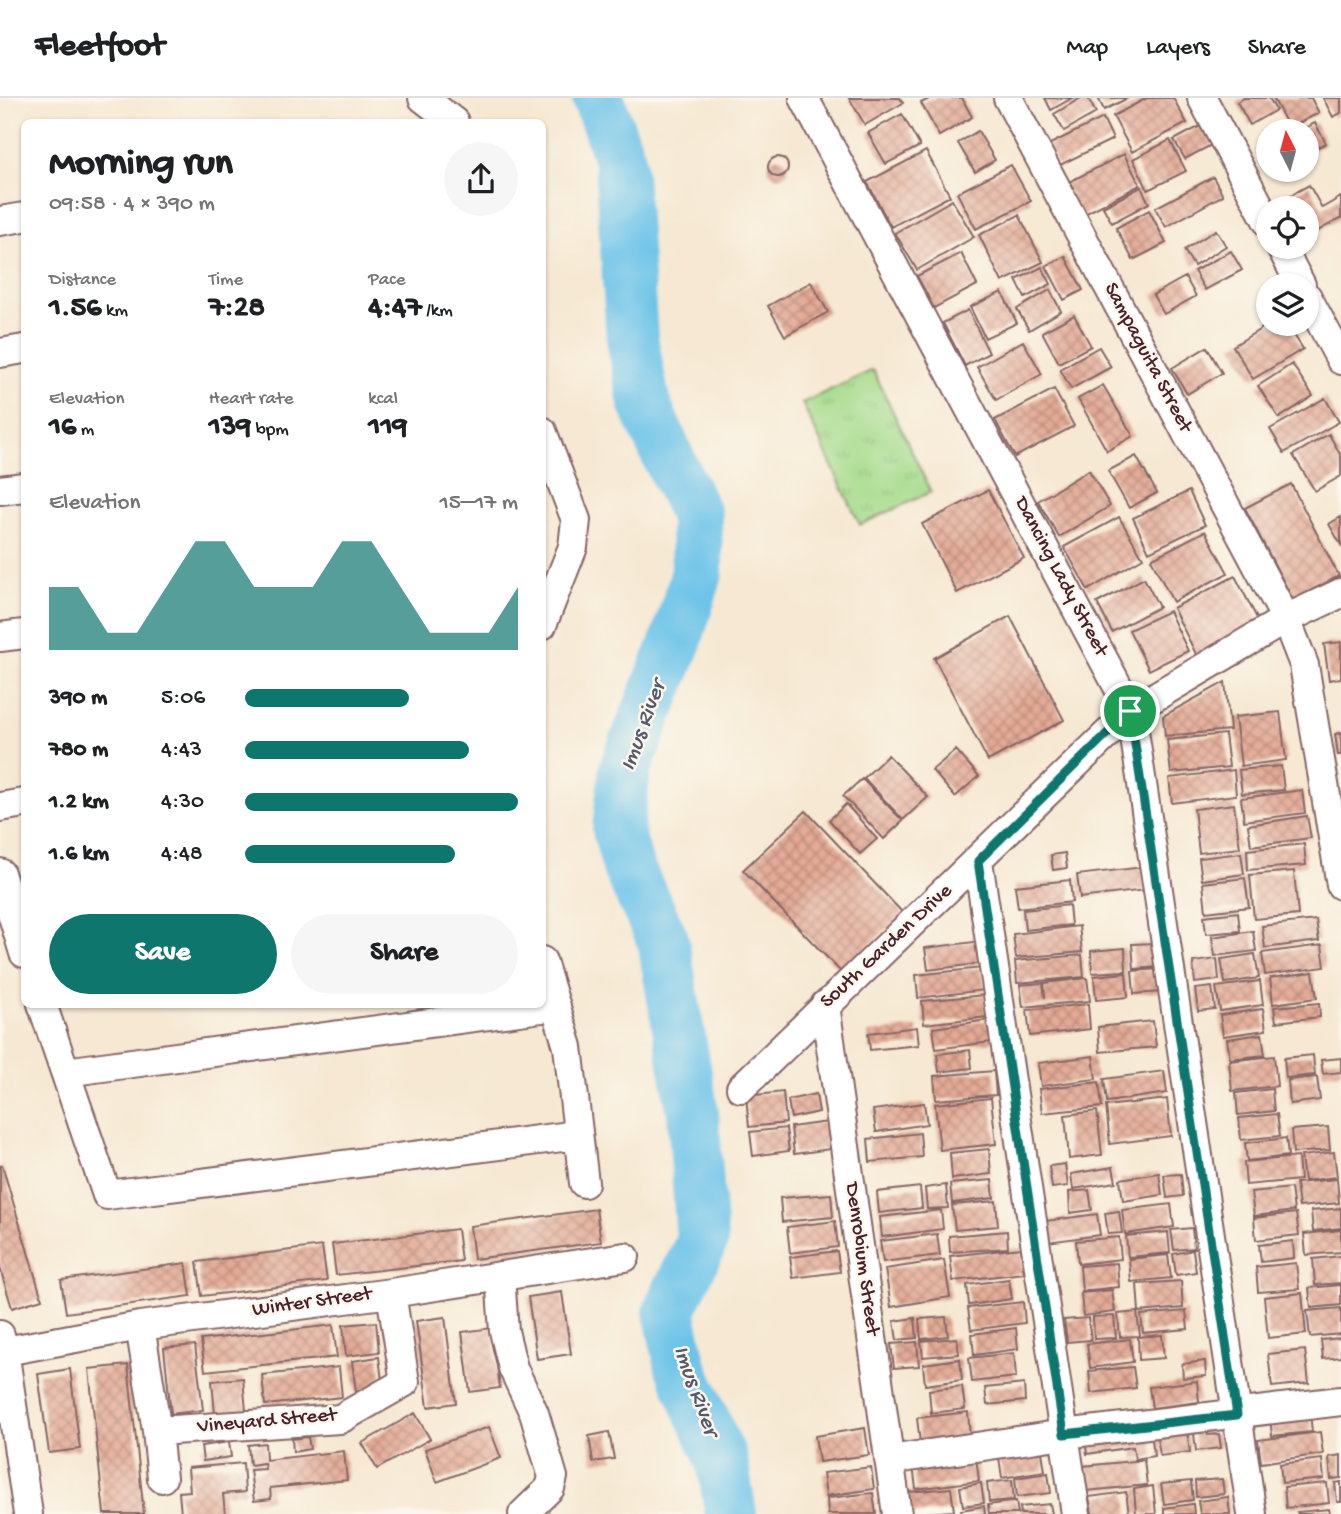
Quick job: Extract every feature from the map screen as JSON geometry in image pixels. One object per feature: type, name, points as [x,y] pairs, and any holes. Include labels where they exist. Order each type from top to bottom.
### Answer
[{"type":"street","points":[[423,98],[450,119]]},
{"type":"street","name":"Dancing Lady Street","points":[[804,98],[1130,711],[1252,1514]]},
{"type":"street","name":"Sampaguita Street","points":[[1008,98],[1286,619],[1304,665],[1341,886]]},
{"type":"street","points":[[1202,98],[1256,200]]},
{"type":"street","points":[[0,220],[21,217]]},
{"type":"street","points":[[1319,319],[1341,360]]},
{"type":"street","points":[[0,353],[21,350]]},
{"type":"street","points":[[546,441],[576,520],[573,547],[553,571],[546,605]]},
{"type":"street","points":[[0,490],[21,487]]},
{"type":"street","name":"South Garden Drive","points":[[741,1088],[1130,711],[1286,619],[1341,593]]},
{"type":"street","points":[[0,637],[21,634]]},
{"type":"street","points":[[0,807],[21,804]]},
{"type":"street","points":[[978,861],[1076,1514]]},
{"type":"street","points":[[0,873],[21,940]]},
{"type":"street","points":[[546,974],[568,1047],[584,1183]]},
{"type":"street","name":"Denrobium Street","points":[[825,1005],[897,1514]]},
{"type":"street","points":[[546,1007],[556,1006]]},
{"type":"street","points":[[43,1008],[107,1195],[578,1135]]},
{"type":"street","points":[[65,1072],[541,1008]]},
{"type":"street","name":"Winter Street","points":[[1,1346],[391,1293],[625,1256]]},
{"type":"street","points":[[500,1276],[504,1331],[513,1368],[534,1413],[553,1478],[550,1488],[523,1514]]},
{"type":"street","name":"Vineyard Street","points":[[157,1431],[340,1419],[405,1382],[391,1293]]},
{"type":"street","points":[[140,1326],[162,1478]]},
{"type":"street","points":[[1,1346],[28,1514]]},
{"type":"street","points":[[889,1460],[1064,1434],[1341,1401]]},
{"type":"green space","points":[[873,370],[931,492],[860,525],[802,403]]},
{"type":"building","points":[[849,98],[900,98],[903,103],[865,125]]},
{"type":"building","points":[[931,98],[962,98],[972,117],[939,136],[921,103]]},
{"type":"building","points":[[1045,98],[1072,98],[1051,110]]},
{"type":"building","points":[[1081,98],[1088,98],[1096,113],[1064,131],[1054,114]]},
{"type":"building","points":[[1098,98],[1128,98],[1104,110]]},
{"type":"building","points":[[1147,98],[1173,98],[1187,123],[1132,152],[1113,116]]},
{"type":"building","points":[[1244,98],[1269,98],[1276,110],[1256,119],[1250,125],[1237,102]]},
{"type":"building","points":[[1273,98],[1311,98],[1319,113],[1307,119],[1284,119]]},
{"type":"building","points":[[1323,98],[1341,98],[1341,113],[1333,117]]},
{"type":"building","points":[[902,114],[920,146],[886,164],[868,133]]},
{"type":"building","points":[[1103,118],[1113,139],[1058,166],[1048,145]]},
{"type":"building","points":[[1204,124],[1215,143],[1185,159],[1174,140]]},
{"type":"building","points":[[978,131],[995,160],[975,172],[958,143]]},
{"type":"building","points":[[1320,132],[1326,143],[1320,146]]},
{"type":"building","points":[[1170,140],[1186,171],[1148,190],[1133,159]]},
{"type":"building","points":[[926,151],[950,196],[891,227],[867,182]]},
{"type":"building","points":[[1124,154],[1140,185],[1081,216],[1065,184]]},
{"type":"building","points":[[778,157],[785,160],[788,167],[785,174],[778,177],[771,174],[768,167],[771,160]]},
{"type":"building","points":[[1011,165],[1031,201],[976,229],[957,193]]},
{"type":"building","points":[[1213,177],[1223,195],[1166,227],[1155,208]]},
{"type":"building","points":[[1309,185],[1315,196],[1289,196]]},
{"type":"building","points":[[1141,187],[1149,203],[1112,223],[1103,207]]},
{"type":"building","points":[[1341,197],[1341,218],[1319,230],[1319,203],[1322,208]]},
{"type":"building","points":[[952,200],[974,237],[917,270],[895,233]]},
{"type":"building","points":[[1149,210],[1166,243],[1133,260],[1116,228]]},
{"type":"building","points":[[1019,215],[1043,262],[1002,282],[979,235]]},
{"type":"building","points":[[1216,230],[1226,246],[1194,266],[1184,250]]},
{"type":"building","points":[[1231,251],[1242,270],[1205,290],[1194,271]]},
{"type":"building","points":[[961,253],[977,285],[934,308],[917,276]]},
{"type":"building","points":[[1065,256],[1083,290],[1064,300],[1046,266]]},
{"type":"building","points":[[1042,267],[1051,284],[1025,298],[1016,280]]},
{"type":"building","points":[[1185,277],[1196,296],[1164,314],[1153,295]]},
{"type":"building","points":[[811,282],[828,312],[785,336],[768,306]]},
{"type":"building","points":[[1050,290],[1061,311],[1029,330],[1017,309]]},
{"type":"building","points":[[1002,292],[1017,323],[985,338],[970,307]]},
{"type":"building","points":[[968,310],[989,353],[965,366],[943,323]]},
{"type":"building","points":[[1074,315],[1091,346],[1059,363],[1042,332]]},
{"type":"building","points":[[1256,332],[1256,336],[1295,336],[1303,349],[1253,379],[1233,346]]},
{"type":"building","points":[[1023,341],[1042,374],[996,400],[977,367]]},
{"type":"building","points":[[1099,347],[1111,367],[1071,389],[1060,369]]},
{"type":"building","points":[[1207,347],[1222,373],[1187,394],[1172,368]]},
{"type":"building","points":[[1292,364],[1313,396],[1279,418],[1258,386]]},
{"type":"building","points":[[1103,385],[1133,436],[1107,451],[1078,399]]},
{"type":"building","points":[[1054,389],[1074,426],[1015,457],[995,420]]},
{"type":"building","points":[[1325,398],[1339,422],[1284,453],[1270,429]]},
{"type":"building","points":[[1329,434],[1341,456],[1341,476],[1315,491],[1293,455]]},
{"type":"building","points":[[1136,456],[1157,493],[1129,508],[1108,471]]},
{"type":"building","points":[[1089,470],[1110,506],[1059,537],[1038,501]]},
{"type":"building","points":[[1291,484],[1339,576],[1293,600],[1245,508]]},
{"type":"building","points":[[988,490],[1024,558],[957,593],[922,524]]},
{"type":"building","points":[[1189,491],[1205,525],[1149,552],[1133,518]]},
{"type":"building","points":[[1119,517],[1143,558],[1088,590],[1064,547]]},
{"type":"building","points":[[1341,517],[1341,545],[1329,524]]},
{"type":"building","points":[[1205,531],[1228,573],[1173,602],[1151,559]]},
{"type":"building","points":[[1235,576],[1261,626],[1198,658],[1173,608]]},
{"type":"building","points":[[1144,578],[1159,607],[1112,632],[1097,603]]},
{"type":"building","points":[[1169,611],[1188,651],[1149,670],[1129,630]]},
{"type":"building","points":[[1010,616],[1064,720],[988,761],[934,658]]},
{"type":"building","points":[[1341,642],[1341,678],[1329,680],[1324,644]]},
{"type":"building","points":[[1225,682],[1230,730],[1165,736],[1163,716]]},
{"type":"building","points":[[1280,712],[1286,760],[1241,766],[1235,717]]},
{"type":"building","points":[[1341,733],[1341,755],[1338,755],[1335,734]]},
{"type":"building","points":[[1225,734],[1229,767],[1171,773],[1167,740]]},
{"type":"building","points":[[956,750],[979,776],[955,797],[932,770]]},
{"type":"building","points":[[888,755],[928,797],[903,820],[864,778]]},
{"type":"building","points":[[1281,766],[1284,790],[1242,794],[1239,770]]},
{"type":"building","points":[[1234,770],[1236,795],[1172,803],[1169,778]]},
{"type":"building","points":[[862,779],[903,821],[884,839],[843,796]]},
{"type":"building","points":[[1302,790],[1305,813],[1244,821],[1241,798]]},
{"type":"building","points":[[846,804],[877,839],[860,854],[829,820]]},
{"type":"building","points":[[1234,804],[1240,848],[1199,853],[1194,809]]},
{"type":"building","points":[[806,811],[903,913],[841,972],[743,870]]},
{"type":"building","points":[[1307,816],[1311,838],[1251,846],[1248,825]]},
{"type":"building","points":[[1304,844],[1306,865],[1248,870],[1247,850]]},
{"type":"building","points":[[1065,853],[1067,868],[1053,870],[1051,855]]},
{"type":"building","points":[[1241,853],[1244,874],[1202,880],[1199,858]]},
{"type":"building","points":[[1143,867],[1146,890],[1080,898],[1077,875]]},
{"type":"building","points":[[1294,871],[1298,915],[1254,919],[1250,875]]},
{"type":"building","points":[[1245,878],[1249,907],[1206,912],[1203,883]]},
{"type":"building","points":[[1070,880],[1072,902],[1018,908],[1015,886]]},
{"type":"building","points":[[1069,905],[1071,925],[1025,930],[1023,910]]},
{"type":"building","points":[[1238,912],[1240,931],[1206,934],[1204,916]]},
{"type":"building","points":[[1316,920],[1319,941],[1265,948],[1262,926]]},
{"type":"building","points":[[1079,926],[1082,952],[1016,958],[1013,934]]},
{"type":"building","points":[[1253,931],[1256,951],[1215,956],[1212,937]]},
{"type":"building","points":[[982,941],[985,963],[928,970],[925,948]]},
{"type":"building","points":[[1157,943],[1158,967],[1134,969],[1132,944]]},
{"type":"building","points":[[1322,945],[1325,967],[1265,975],[1262,953]]},
{"type":"building","points":[[1125,948],[1126,971],[1092,973],[1091,951]]},
{"type":"building","points":[[1255,954],[1259,978],[1225,983],[1221,959]]},
{"type":"building","points":[[1082,955],[1084,977],[1017,983],[1015,961]]},
{"type":"building","points":[[1217,959],[1219,980],[1195,983],[1193,962]]},
{"type":"building","points":[[982,968],[985,990],[918,998],[916,975]]},
{"type":"building","points":[[1159,969],[1161,992],[1134,994],[1132,971]]},
{"type":"building","points":[[1313,972],[1317,998],[1273,1004],[1270,978]]},
{"type":"building","points":[[1126,973],[1128,997],[1096,1000],[1094,976]]},
{"type":"building","points":[[1087,978],[1090,1001],[1023,1007],[1020,985],[1043,983],[1045,998],[1044,983]]},
{"type":"building","points":[[1260,981],[1263,1005],[1220,1011],[1216,987]]},
{"type":"building","points":[[1212,987],[1215,1009],[1198,1011],[1195,989]]},
{"type":"building","points":[[984,995],[987,1017],[924,1024],[922,1001]]},
{"type":"building","points":[[1319,1003],[1320,1017],[1276,1022],[1274,1007]]},
{"type":"building","points":[[1088,1004],[1090,1029],[1030,1036],[1027,1010]]},
{"type":"building","points":[[1263,1009],[1266,1030],[1223,1036],[1220,1015]]},
{"type":"building","points":[[989,1020],[992,1042],[936,1049],[933,1028]]},
{"type":"building","points":[[1153,1021],[1156,1047],[1100,1052],[1098,1027]]},
{"type":"building","points":[[917,1027],[919,1045],[870,1050],[868,1033]]},
{"type":"building","points":[[1262,1034],[1265,1055],[1230,1059],[1227,1039]]},
{"type":"building","points":[[970,1050],[972,1068],[939,1072],[937,1054]]},
{"type":"building","points":[[1313,1055],[1315,1075],[1286,1078],[1284,1058]]},
{"type":"building","points":[[1093,1056],[1096,1079],[1041,1086],[1038,1063]]},
{"type":"building","points":[[1274,1056],[1277,1086],[1232,1091],[1229,1061]]},
{"type":"building","points":[[1341,1058],[1341,1072],[1323,1074],[1321,1060]]},
{"type":"building","points":[[994,1071],[996,1095],[936,1100],[934,1076]]},
{"type":"building","points":[[1164,1071],[1167,1093],[1107,1102],[1104,1079]]},
{"type":"building","points":[[1317,1077],[1320,1100],[1290,1104],[1288,1080]]},
{"type":"building","points":[[1099,1082],[1102,1107],[1042,1113],[1039,1089]]},
{"type":"building","points":[[1272,1089],[1274,1111],[1238,1115],[1236,1093]]},
{"type":"building","points":[[783,1092],[786,1123],[749,1127],[746,1096]]},
{"type":"building","points":[[816,1094],[819,1112],[791,1118],[788,1100]]},
{"type":"building","points":[[991,1098],[996,1144],[940,1150],[935,1104]]},
{"type":"building","points":[[1167,1099],[1171,1136],[1110,1144],[1106,1106]]},
{"type":"building","points":[[924,1103],[927,1124],[876,1132],[873,1110]]},
{"type":"building","points":[[1097,1111],[1102,1155],[1069,1159],[1065,1115]]},
{"type":"building","points":[[1277,1114],[1280,1136],[1241,1140],[1239,1118]]},
{"type":"building","points":[[828,1122],[831,1149],[794,1154],[791,1127]]},
{"type":"building","points":[[1328,1127],[1330,1150],[1293,1153],[1291,1130]]},
{"type":"building","points":[[786,1128],[789,1151],[753,1156],[750,1132]]},
{"type":"building","points":[[920,1133],[922,1157],[870,1162],[868,1139]]},
{"type":"building","points":[[1286,1138],[1288,1156],[1247,1161],[1245,1143]]},
{"type":"building","points":[[989,1149],[991,1174],[952,1179],[950,1153]]},
{"type":"building","points":[[1334,1152],[1337,1177],[1304,1181],[1301,1156]]},
{"type":"building","points":[[1298,1157],[1300,1180],[1246,1185],[1244,1162]]},
{"type":"building","points":[[1065,1164],[1068,1186],[1052,1188],[1049,1166]]},
{"type":"building","points":[[2,1165],[42,1299],[12,1308],[0,1268]]},
{"type":"building","points":[[1113,1167],[1116,1182],[1073,1189],[1071,1174]]},
{"type":"building","points":[[1159,1173],[1162,1195],[1123,1201],[1120,1179]]},
{"type":"building","points":[[1181,1174],[1183,1196],[1167,1198],[1164,1175]]},
{"type":"building","points":[[1337,1179],[1339,1203],[1299,1207],[1296,1183]]},
{"type":"building","points":[[992,1180],[994,1198],[952,1203],[950,1184]]},
{"type":"building","points":[[946,1185],[948,1208],[927,1209],[925,1188]]},
{"type":"building","points":[[920,1187],[922,1208],[879,1213],[877,1192]]},
{"type":"building","points":[[1291,1188],[1294,1211],[1254,1216],[1251,1192]]},
{"type":"building","points":[[1089,1190],[1092,1210],[1070,1213],[1069,1192]]},
{"type":"building","points":[[831,1194],[833,1217],[782,1222],[780,1198]]},
{"type":"building","points":[[996,1201],[998,1226],[955,1230],[952,1205]]},
{"type":"building","points":[[1171,1204],[1174,1227],[1125,1234],[1122,1210]]},
{"type":"building","points":[[1341,1208],[1341,1228],[1313,1231],[1311,1211]]},
{"type":"building","points":[[596,1209],[601,1242],[474,1259],[470,1226]]},
{"type":"building","points":[[941,1210],[943,1229],[882,1237],[880,1217]]},
{"type":"building","points":[[1119,1211],[1122,1233],[1108,1234],[1105,1213]]},
{"type":"building","points":[[1296,1213],[1299,1235],[1256,1240],[1254,1218]]},
{"type":"building","points":[[1097,1214],[1100,1235],[1048,1242],[1045,1221]]},
{"type":"building","points":[[835,1221],[838,1247],[790,1253],[787,1227]]},
{"type":"building","points":[[1192,1228],[1194,1248],[1174,1250],[1171,1230]]},
{"type":"building","points":[[457,1229],[461,1261],[336,1275],[332,1244]]},
{"type":"building","points":[[1341,1230],[1341,1252],[1306,1255],[1304,1234]]},
{"type":"building","points":[[1007,1231],[1008,1248],[950,1252],[949,1236]]},
{"type":"building","points":[[1168,1232],[1170,1253],[1128,1257],[1126,1236]]},
{"type":"building","points":[[937,1234],[940,1255],[883,1262],[880,1241]]},
{"type":"building","points":[[1119,1237],[1121,1259],[1078,1264],[1076,1241]]},
{"type":"building","points":[[1293,1241],[1294,1258],[1261,1262],[1259,1245]]},
{"type":"building","points":[[322,1246],[327,1281],[202,1296],[197,1262]]},
{"type":"building","points":[[1021,1248],[1024,1273],[953,1281],[950,1256]]},
{"type":"building","points":[[1193,1250],[1196,1272],[1176,1275],[1173,1254]]},
{"type":"building","points":[[837,1251],[840,1272],[793,1278],[790,1257]]},
{"type":"building","points":[[1168,1255],[1171,1278],[1131,1282],[1129,1259]]},
{"type":"building","points":[[1341,1256],[1341,1283],[1315,1285],[1313,1259]]},
{"type":"building","points":[[944,1260],[950,1297],[891,1307],[885,1269]]},
{"type":"building","points":[[186,1263],[191,1296],[66,1313],[61,1280]]},
{"type":"building","points":[[1117,1263],[1119,1287],[1082,1291],[1080,1266]]},
{"type":"building","points":[[1296,1263],[1299,1289],[1258,1292],[1256,1267]]},
{"type":"building","points":[[1009,1279],[1012,1299],[969,1305],[967,1285]]},
{"type":"building","points":[[1181,1281],[1183,1308],[1139,1312],[1137,1284]]},
{"type":"building","points":[[1341,1285],[1341,1305],[1311,1308],[1309,1288]]},
{"type":"building","points":[[1112,1290],[1115,1312],[1083,1316],[1081,1293]]},
{"type":"building","points":[[562,1292],[571,1354],[537,1359],[528,1297]]},
{"type":"building","points":[[1302,1293],[1306,1334],[1268,1338],[1264,1297]]},
{"type":"building","points":[[1023,1302],[1025,1323],[971,1330],[968,1308]]},
{"type":"building","points":[[1341,1308],[1341,1334],[1310,1337],[1307,1311]]},
{"type":"building","points":[[1186,1311],[1188,1329],[1143,1333],[1141,1315]]},
{"type":"building","points":[[1137,1312],[1140,1336],[1120,1337],[1118,1314]]},
{"type":"building","points":[[1114,1316],[1116,1338],[1094,1339],[1093,1317]]},
{"type":"building","points":[[445,1317],[456,1403],[428,1407],[416,1321]]},
{"type":"building","points":[[946,1317],[948,1336],[921,1339],[919,1319]]},
{"type":"building","points":[[915,1318],[917,1338],[897,1340],[894,1321]]},
{"type":"building","points":[[1088,1318],[1091,1340],[1067,1342],[1064,1320]]},
{"type":"building","points":[[376,1322],[379,1352],[346,1356],[343,1325]]},
{"type":"building","points":[[333,1325],[337,1357],[205,1371],[201,1340]]},
{"type":"building","points":[[492,1328],[500,1388],[470,1392],[462,1332]]},
{"type":"building","points":[[1016,1328],[1018,1349],[974,1355],[972,1334]]},
{"type":"building","points":[[1162,1335],[1164,1358],[1139,1360],[1138,1337]]},
{"type":"building","points":[[957,1338],[959,1354],[923,1357],[921,1341]]},
{"type":"building","points":[[1341,1338],[1341,1357],[1323,1359],[1321,1340]]},
{"type":"building","points":[[1130,1339],[1133,1362],[1090,1368],[1087,1344]]},
{"type":"building","points":[[917,1342],[919,1366],[894,1368],[891,1344]]},
{"type":"building","points":[[195,1345],[203,1410],[171,1414],[164,1348]]},
{"type":"building","points":[[1305,1350],[1309,1383],[1272,1387],[1268,1354]]},
{"type":"building","points":[[1014,1353],[1016,1377],[972,1382],[969,1358]]},
{"type":"building","points":[[379,1357],[383,1389],[356,1392],[352,1361]]},
{"type":"building","points":[[960,1359],[962,1380],[925,1385],[923,1364]]},
{"type":"building","points":[[1205,1361],[1206,1376],[1183,1378],[1182,1364]]},
{"type":"building","points":[[128,1365],[144,1514],[104,1514],[89,1369]]},
{"type":"building","points":[[339,1367],[342,1397],[265,1405],[262,1375]]},
{"type":"building","points":[[1133,1367],[1136,1388],[1091,1393],[1089,1371]]},
{"type":"building","points":[[70,1369],[80,1449],[49,1453],[38,1374]]},
{"type":"building","points":[[243,1378],[246,1411],[215,1414],[212,1381]]},
{"type":"building","points":[[1197,1381],[1199,1402],[1152,1408],[1149,1387]]},
{"type":"building","points":[[1024,1384],[1025,1401],[987,1405],[985,1388]]},
{"type":"building","points":[[962,1386],[965,1409],[931,1413],[929,1390]]},
{"type":"building","points":[[968,1412],[970,1437],[920,1443],[917,1418]]},
{"type":"building","points":[[415,1413],[430,1439],[377,1469],[362,1443]]},
{"type":"building","points":[[1310,1413],[1312,1432],[1272,1436],[1270,1417]]},
{"type":"building","points":[[1186,1424],[1190,1452],[1160,1456],[1156,1429]]},
{"type":"building","points":[[1206,1424],[1208,1435],[1219,1434],[1221,1448],[1196,1451],[1193,1425]]},
{"type":"building","points":[[489,1427],[501,1458],[437,1482],[425,1449]]},
{"type":"building","points":[[865,1428],[869,1455],[819,1462],[815,1436]]},
{"type":"building","points":[[1151,1430],[1154,1456],[1135,1459],[1133,1447],[1087,1454],[1085,1439]]},
{"type":"building","points":[[609,1432],[614,1459],[593,1462],[589,1436]]},
{"type":"building","points":[[1320,1432],[1323,1454],[1261,1463],[1258,1440]]},
{"type":"building","points":[[308,1437],[310,1449],[293,1452],[292,1439]]},
{"type":"building","points":[[229,1442],[231,1457],[203,1461],[201,1446]]},
{"type":"building","points":[[265,1443],[266,1460],[344,1451],[347,1480],[270,1488],[271,1499],[254,1501],[250,1470],[265,1469],[264,1463],[250,1465],[248,1445]]},
{"type":"building","points":[[1042,1452],[1045,1471],[1002,1478],[999,1458]]},
{"type":"building","points":[[1341,1455],[1341,1478],[1331,1479],[1329,1457]]},
{"type":"building","points":[[976,1457],[979,1481],[916,1489],[913,1465]]},
{"type":"building","points":[[1322,1459],[1324,1479],[1282,1483],[1280,1464]]},
{"type":"building","points":[[1144,1460],[1147,1485],[1086,1491],[1083,1466]]},
{"type":"building","points":[[243,1463],[245,1492],[223,1494],[225,1514],[181,1514],[179,1492],[190,1491],[188,1468]]},
{"type":"building","points":[[871,1467],[874,1489],[826,1496],[823,1473]]},
{"type":"building","points":[[1048,1473],[1051,1493],[1017,1497],[1015,1478]]},
{"type":"building","points":[[1222,1479],[1224,1494],[1196,1497],[1195,1481]]},
{"type":"building","points":[[1012,1480],[1014,1500],[989,1502],[987,1483]]},
{"type":"building","points":[[1191,1481],[1193,1500],[1164,1504],[1161,1484]]},
{"type":"building","points":[[1341,1482],[1341,1502],[1337,1502],[1335,1483]]},
{"type":"building","points":[[981,1483],[984,1503],[963,1506],[960,1487]]},
{"type":"building","points":[[1327,1483],[1329,1503],[1286,1508],[1284,1487]]},
{"type":"building","points":[[1153,1486],[1156,1514],[1136,1514],[1134,1489]]},
{"type":"building","points":[[951,1488],[954,1511],[911,1514],[909,1492]]},
{"type":"building","points":[[1126,1492],[1129,1514],[1092,1514],[1089,1497]]},
{"type":"building","points":[[873,1493],[876,1514],[828,1514],[827,1498]]},
{"type":"building","points":[[1228,1497],[1230,1514],[1200,1514],[1198,1501]]},
{"type":"building","points":[[1016,1501],[1018,1514],[989,1514],[988,1505]]},
{"type":"building","points":[[1050,1504],[1052,1514],[1021,1514],[1020,1507]]},
{"type":"building","points":[[1193,1504],[1194,1514],[1164,1514],[1164,1508]]},
{"type":"building","points":[[984,1506],[985,1514],[962,1514],[961,1510]]},
{"type":"building","points":[[1329,1509],[1330,1514],[1297,1512]]},
{"type":"waterway","name":"Imus River","points":[[598,98],[620,160],[632,338],[644,402],[696,516],[697,573],[676,641],[625,769],[618,829],[628,867],[663,940],[693,1114],[702,1241],[669,1311],[681,1367],[722,1461],[731,1514]]},
{"type":"route","points":[[1130,711],[1237,1415],[1064,1434],[978,861],[1130,711]]}]
